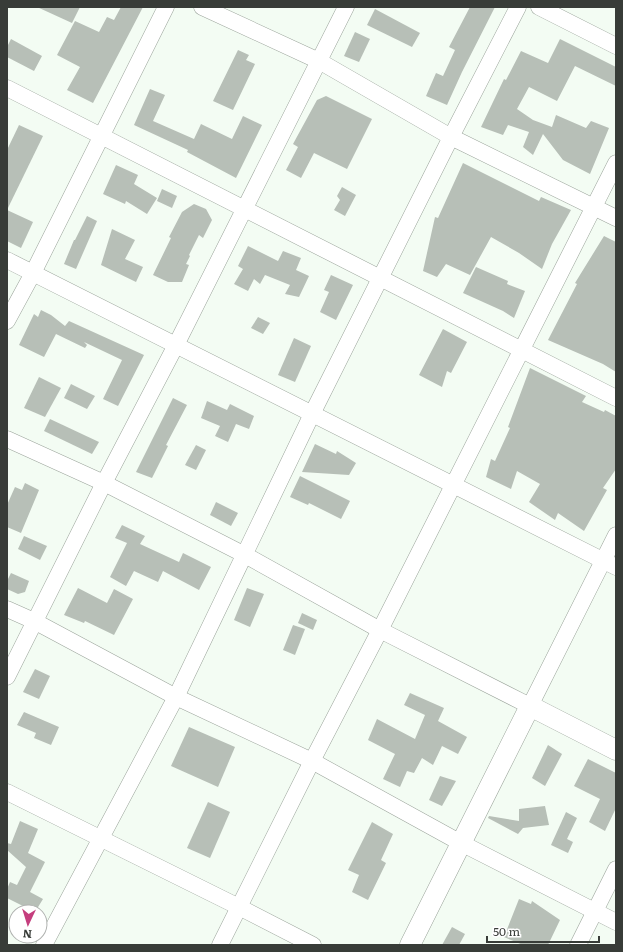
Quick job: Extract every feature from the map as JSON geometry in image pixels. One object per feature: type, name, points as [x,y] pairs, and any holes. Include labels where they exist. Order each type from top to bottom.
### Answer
[{"type":"street","points":[[7,321],[33,274],[166,7]]},
{"type":"street","points":[[202,7],[319,61],[451,137],[616,218]]},
{"type":"street","points":[[7,677],[346,7]]},
{"type":"street","points":[[44,945],[176,697],[312,414],[518,7]]},
{"type":"street","points":[[539,7],[616,46]]},
{"type":"street","points":[[7,88],[616,398]]},
{"type":"street","points":[[220,945],[616,163]]},
{"type":"street","points":[[7,260],[610,564]]},
{"type":"street","points":[[7,439],[104,483],[244,555],[380,630],[616,750]]},
{"type":"street","points":[[410,945],[530,706],[610,564],[616,535]]},
{"type":"street","points":[[7,609],[34,621],[176,697],[312,761],[461,843],[616,922]]},
{"type":"street","points":[[7,792],[313,945]]},
{"type":"street","points":[[578,945],[616,869]]},
{"type":"building","points":[[37,7],[80,7],[72,23]]},
{"type":"building","points":[[121,7],[143,7],[93,103],[67,90],[80,67],[57,55],[75,21],[99,32],[107,17],[114,20]]},
{"type":"building","points":[[470,7],[495,7],[447,105],[426,96],[436,73],[443,76],[455,50],[449,47]]},
{"type":"building","points":[[375,9],[420,33],[412,47],[367,25]]},
{"type":"building","points":[[355,32],[370,39],[359,62],[344,56]]},
{"type":"building","points":[[11,39],[42,56],[34,71],[7,57],[7,47]]},
{"type":"building","points":[[560,39],[616,67],[616,86],[575,66],[557,101],[529,87],[517,109],[533,120],[552,127],[556,115],[586,128],[591,121],[609,128],[590,174],[563,160],[543,134],[533,155],[523,147],[529,132],[508,125],[503,135],[481,127],[504,79],[506,80],[521,51],[548,63]]},
{"type":"building","points":[[238,50],[249,55],[246,60],[255,64],[233,110],[213,101]]},
{"type":"building","points":[[150,89],[165,95],[153,121],[194,139],[201,124],[232,139],[243,116],[262,125],[236,178],[187,152],[188,150],[134,125]]},
{"type":"building","points":[[326,96],[372,119],[347,169],[314,153],[301,178],[286,170],[298,147],[293,144],[317,100]]},
{"type":"building","points":[[19,125],[43,136],[7,210],[7,150]]},
{"type":"building","points":[[463,163],[539,201],[541,197],[571,210],[552,244],[542,269],[519,253],[491,237],[470,275],[446,264],[437,277],[423,271],[435,217],[438,218]]},
{"type":"building","points":[[116,165],[138,175],[134,184],[157,198],[147,214],[126,201],[125,204],[103,194]]},
{"type":"building","points":[[342,187],[356,195],[345,216],[334,210],[340,200],[337,196]]},
{"type":"building","points":[[162,189],[177,196],[172,208],[157,201]]},
{"type":"building","points":[[194,204],[206,209],[212,220],[203,238],[199,235],[189,255],[190,256],[186,264],[189,265],[182,282],[168,282],[153,275],[171,238],[169,237],[182,212]]},
{"type":"building","points":[[7,210],[33,222],[21,248],[7,241]]},
{"type":"building","points":[[87,216],[97,221],[76,269],[64,264],[74,240]]},
{"type":"building","points":[[112,229],[135,240],[125,259],[143,267],[136,282],[101,265]]},
{"type":"building","points":[[604,236],[616,242],[616,372],[603,364],[548,340],[577,284],[575,283]]},
{"type":"building","points":[[248,246],[278,261],[283,251],[301,258],[296,270],[309,276],[299,297],[285,294],[290,285],[265,275],[260,284],[254,279],[248,291],[234,284],[243,269],[238,266]]},
{"type":"building","points":[[476,267],[508,281],[507,284],[525,291],[514,318],[503,311],[463,293]]},
{"type":"building","points":[[331,275],[353,285],[336,320],[320,312],[329,292],[324,290]]},
{"type":"building","points":[[41,310],[51,315],[65,326],[69,321],[144,355],[118,406],[103,399],[122,360],[84,342],[87,345],[85,348],[56,334],[44,357],[19,345],[34,314],[38,317]]},
{"type":"building","points":[[258,317],[270,323],[263,334],[251,328]]},
{"type":"building","points":[[443,329],[467,342],[451,373],[447,371],[442,387],[419,375]]},
{"type":"building","points":[[294,338],[311,346],[295,382],[278,375]]},
{"type":"building","points":[[530,368],[586,396],[582,402],[604,412],[605,410],[616,416],[616,469],[603,488],[607,490],[584,531],[558,513],[555,520],[529,502],[540,484],[517,471],[511,489],[486,477],[491,459],[495,461],[510,428],[508,427]]},
{"type":"building","points":[[39,377],[61,388],[45,417],[24,408]]},
{"type":"building","points":[[71,384],[95,396],[87,409],[64,398]]},
{"type":"building","points":[[173,398],[187,405],[166,445],[168,446],[152,478],[136,472]]},
{"type":"building","points":[[207,401],[227,410],[230,404],[254,416],[249,429],[236,424],[228,442],[215,436],[220,426],[201,418]]},
{"type":"building","points":[[50,419],[99,442],[92,454],[44,431]]},
{"type":"building","points":[[315,444],[336,454],[337,451],[356,463],[349,475],[302,472]]},
{"type":"building","points":[[196,445],[206,450],[196,470],[185,465]]},
{"type":"building","points":[[300,476],[350,501],[341,519],[309,503],[308,505],[290,497]]},
{"type":"building","points":[[25,483],[39,490],[21,533],[7,527],[7,505],[15,487],[22,490]]},
{"type":"building","points":[[216,502],[238,513],[231,526],[210,515]]},
{"type":"building","points":[[122,525],[145,536],[140,544],[179,562],[183,553],[211,567],[199,590],[163,571],[158,582],[134,571],[126,586],[110,577],[127,543],[115,538]]},
{"type":"building","points":[[24,536],[47,546],[40,560],[18,549]]},
{"type":"building","points":[[11,573],[29,581],[25,592],[18,594],[7,589],[7,581]]},
{"type":"building","points":[[78,588],[107,603],[114,589],[133,599],[114,635],[85,621],[84,623],[64,615]]},
{"type":"building","points":[[247,588],[264,594],[250,627],[234,620]]},
{"type":"building","points":[[302,613],[317,620],[313,630],[298,623]]},
{"type":"building","points":[[293,625],[305,629],[295,655],[283,650]]},
{"type":"building","points":[[35,669],[50,676],[39,699],[23,692]]},
{"type":"building","points":[[410,693],[444,708],[438,721],[467,737],[458,754],[442,746],[433,765],[422,758],[414,773],[407,771],[400,787],[383,779],[395,754],[368,740],[377,719],[415,739],[425,715],[404,705]]},
{"type":"building","points":[[24,712],[59,727],[51,745],[34,738],[36,733],[17,725]]},
{"type":"building","points":[[189,727],[235,747],[218,787],[171,766]]},
{"type":"building","points":[[548,745],[562,754],[545,786],[532,778]]},
{"type":"building","points":[[588,759],[616,773],[616,808],[605,831],[589,822],[600,799],[574,786]]},
{"type":"building","points":[[440,776],[456,781],[442,806],[429,800]]},
{"type":"building","points":[[208,802],[230,812],[210,858],[187,848]]},
{"type":"building","points":[[545,806],[549,825],[523,828],[518,834],[488,818],[489,816],[519,821],[519,809]]},
{"type":"building","points":[[566,812],[577,818],[567,839],[573,842],[568,853],[551,845]]},
{"type":"building","points":[[20,821],[38,829],[28,853],[45,862],[30,892],[43,899],[40,904],[19,904],[7,898],[7,889],[10,882],[17,885],[26,867],[7,850],[7,843],[11,844]]},
{"type":"building","points":[[372,822],[393,834],[381,860],[386,863],[368,900],[352,892],[359,875],[348,870]]},
{"type":"building","points":[[519,899],[531,904],[532,901],[560,920],[548,945],[523,945],[504,937]]},
{"type":"building","points":[[452,927],[465,934],[459,945],[442,945]]}]
